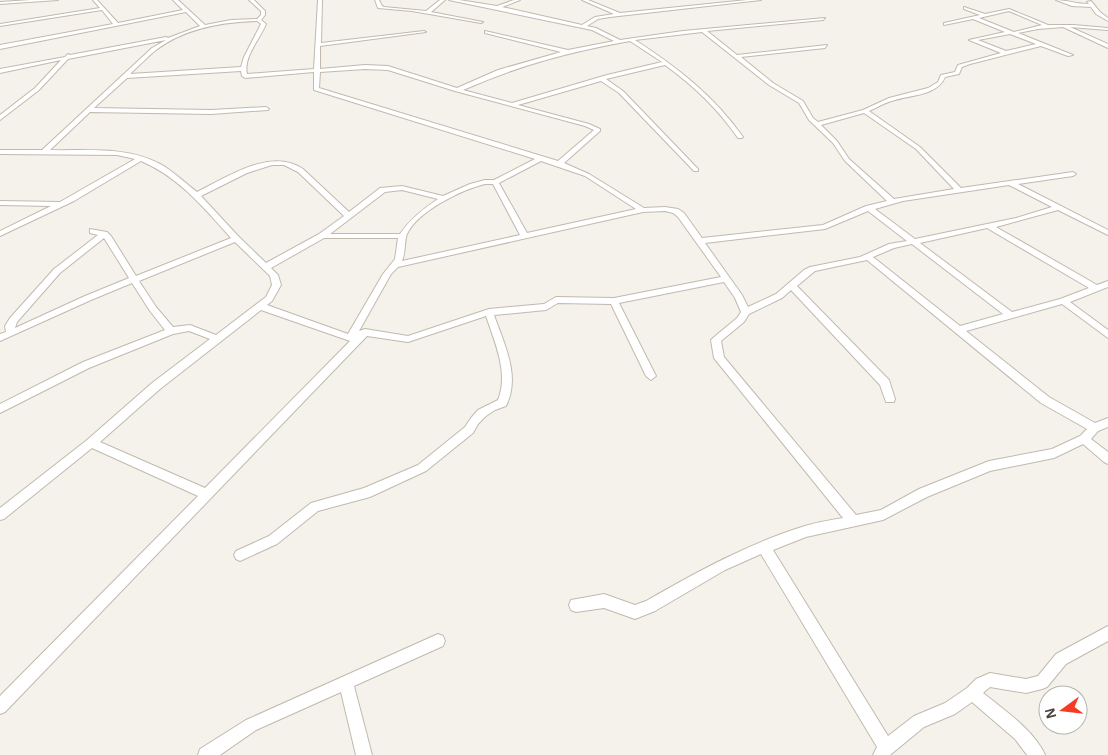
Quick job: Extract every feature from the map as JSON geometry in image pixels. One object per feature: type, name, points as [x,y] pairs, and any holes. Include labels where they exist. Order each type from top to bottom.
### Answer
[{"type":"street","points":[[0,4],[56,0]]},
{"type":"street","points":[[95,0],[117,25]]},
{"type":"street","points":[[175,0],[204,27]]},
{"type":"street","points":[[0,71],[68,56],[170,38],[204,27],[258,20],[263,16],[263,11],[251,0]]},
{"type":"street","points":[[320,0],[316,89],[559,164],[587,175],[643,210]]},
{"type":"street","points":[[377,0],[380,7],[384,8],[428,12],[481,22]]},
{"type":"street","points":[[428,12],[444,0]]},
{"type":"street","points":[[451,0],[583,26],[602,32],[620,42]]},
{"type":"street","points":[[498,8],[518,0]]},
{"type":"street","points":[[584,0],[620,15]]},
{"type":"street","points":[[583,26],[597,18],[759,0]]},
{"type":"street","points":[[1058,0],[1072,5],[1093,6]]},
{"type":"street","points":[[1086,0],[1098,13],[1108,20]]},
{"type":"street","points":[[966,8],[984,15]]},
{"type":"street","points":[[0,25],[102,9]]},
{"type":"street","points":[[946,24],[984,15],[1013,11],[1047,26]]},
{"type":"street","points":[[0,47],[186,12]]},
{"type":"street","points":[[974,18],[1070,55],[1064,58]]},
{"type":"street","points":[[457,90],[515,67],[630,38],[823,19]]},
{"type":"street","points":[[258,20],[262,22],[263,27],[252,44],[243,69],[245,76],[365,67],[388,68],[457,90],[587,125],[598,130],[559,164]]},
{"type":"street","points":[[1059,25],[1108,46]]},
{"type":"street","points":[[1005,52],[972,40],[1059,25],[1108,29]]},
{"type":"street","points":[[704,31],[771,84],[800,102],[816,125],[835,142],[848,160],[892,201]]},
{"type":"street","points":[[318,45],[424,32]]},
{"type":"street","points":[[487,32],[569,52]]},
{"type":"street","points":[[43,152],[170,38]]},
{"type":"street","points":[[630,38],[667,63],[710,99],[740,137]]},
{"type":"street","points":[[816,125],[865,111],[891,99],[930,89],[940,83],[943,76],[957,73],[962,65],[1005,52],[1041,44]]},
{"type":"street","points":[[738,56],[825,46]]},
{"type":"street","points":[[0,118],[38,89],[68,56]]},
{"type":"street","points":[[511,105],[602,79],[626,70],[667,63]]},
{"type":"street","points":[[126,76],[243,69]]},
{"type":"street","points":[[602,79],[621,92],[696,170]]},
{"type":"street","points":[[90,110],[210,112],[266,109]]},
{"type":"street","points":[[865,111],[918,148],[958,189]]},
{"type":"street","points":[[0,152],[117,153],[141,158],[160,166],[196,195],[236,239],[274,275],[277,282],[276,290],[260,306],[216,338],[91,443],[0,515]]},
{"type":"street","points":[[0,234],[62,204],[141,158]]},
{"type":"street","points":[[350,338],[372,303],[387,273],[399,259],[403,236],[414,221],[431,206],[445,199],[478,183],[495,182],[541,158]]},
{"type":"street","points":[[196,195],[252,169],[288,163],[299,169],[348,215]]},
{"type":"street","points":[[699,241],[825,228],[869,208],[892,201],[958,189],[1073,174]]},
{"type":"street","points":[[495,182],[524,236]]},
{"type":"street","points":[[1010,183],[1108,233]]},
{"type":"street","points":[[266,267],[322,236],[378,192],[387,188],[402,188],[445,199]]},
{"type":"street","points":[[0,203],[62,204]]},
{"type":"street","points":[[869,208],[1010,314]]},
{"type":"street","points":[[854,522],[719,358],[716,340],[724,330],[743,320],[746,312],[779,296],[813,269],[868,256],[892,246],[915,243],[1058,208]]},
{"type":"street","points":[[394,265],[643,210],[675,211],[681,215],[739,297],[746,312]]},
{"type":"street","points":[[987,226],[1096,288]]},
{"type":"street","points":[[93,231],[104,234],[136,279],[153,309],[171,330]]},
{"type":"street","points":[[10,331],[13,320],[58,272],[104,234]]},
{"type":"street","points":[[322,236],[403,236]]},
{"type":"street","points":[[0,338],[10,331],[236,239]]},
{"type":"street","points":[[868,256],[1045,400],[1094,428]]},
{"type":"street","points":[[260,306],[350,338],[365,332],[408,339],[489,312],[546,307],[556,300],[614,302],[726,279]]},
{"type":"street","points":[[958,330],[1010,314],[1063,301],[1108,284]]},
{"type":"street","points":[[792,286],[885,383],[890,399]]},
{"type":"street","points":[[1063,301],[1108,335]]},
{"type":"street","points":[[614,302],[651,376]]},
{"type":"street","points":[[240,556],[273,540],[315,507],[366,493],[422,468],[469,430],[472,422],[490,406],[502,403],[508,393],[506,374],[489,312]]},
{"type":"street","points":[[0,409],[86,365],[171,330],[190,328],[216,338]]},
{"type":"street","points":[[0,707],[365,332]]},
{"type":"street","points":[[576,605],[604,601],[635,612],[650,606],[720,566],[764,547],[806,531],[883,515],[923,493],[989,466],[1054,453],[1084,439],[1094,428],[1108,422]]},
{"type":"street","points":[[1084,439],[1108,459]]},
{"type":"street","points":[[91,443],[208,495]]},
{"type":"street","points":[[764,547],[883,751],[919,721],[950,709],[981,684],[990,680],[1026,686],[1042,682],[1061,659],[1108,633]]},
{"type":"street","points":[[206,755],[251,725],[346,684],[438,641]]},
{"type":"street","points":[[346,684],[364,755]]},
{"type":"street","points":[[972,693],[1020,734],[1037,755]]}]
